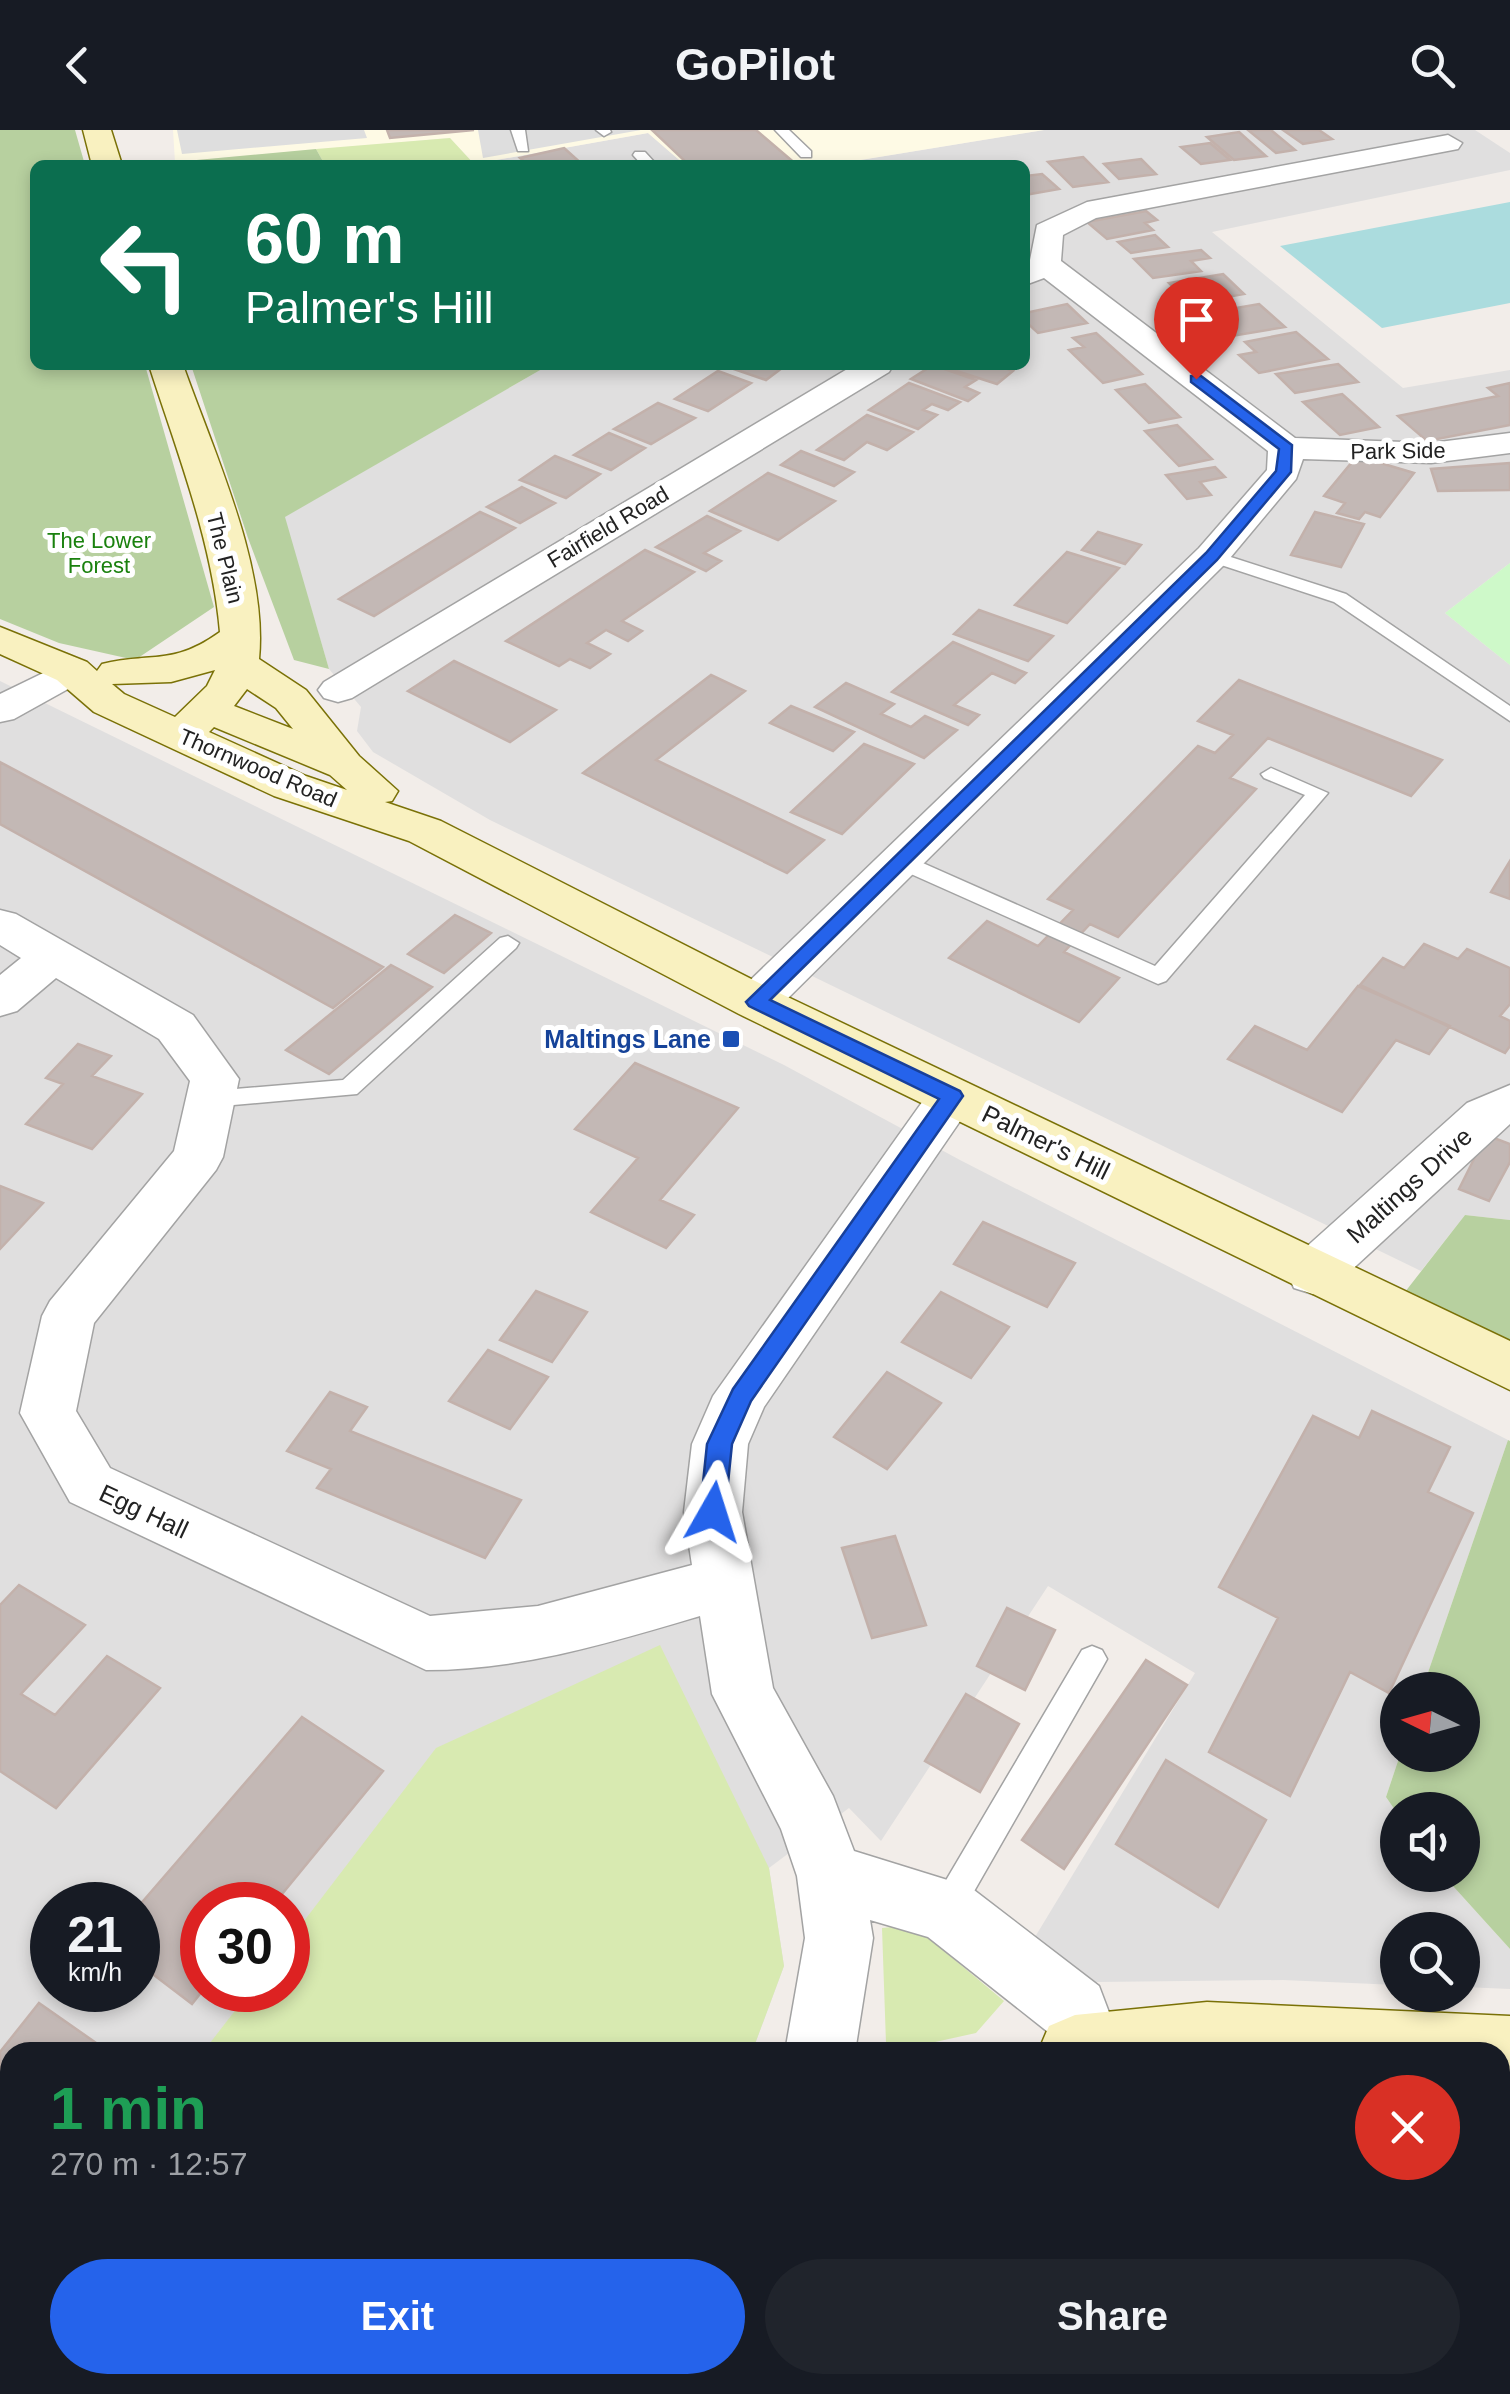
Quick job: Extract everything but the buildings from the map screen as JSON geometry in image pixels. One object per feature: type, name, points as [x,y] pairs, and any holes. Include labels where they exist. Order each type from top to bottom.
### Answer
[{"type":"main road","points":[[96,130],[106,160]]},
{"type":"main road","name":"The Plain","points":[[168,370],[225,546],[240,648]]},
{"type":"main road","name":"Thornwood Road","points":[[0,639],[72,671],[109,704],[194,723],[345,766],[425,830]]},
{"type":"main road","points":[[117,673],[163,672],[207,662],[240,648]]},
{"type":"main road","points":[[194,723],[230,683],[240,648]]},
{"type":"main road","points":[[240,648],[291,699],[345,766]]},
{"type":"main road","name":"Thornwood Road","points":[[72,671],[117,673],[290,786],[425,830]]},
{"type":"main road","name":"Palmer's Hill","points":[[425,830],[756,1002],[1510,1367]]},
{"type":"main road","points":[[1169,2042],[1207,2038],[1261,2042]]},
{"type":"street","points":[[756,1002],[1212,556],[1285,460],[1035,270],[1048,231],[1087,211],[1448,143]]},
{"type":"street","name":"Fairfield Road","points":[[338,690],[870,370]]},
{"type":"street","name":"Park Side","points":[[1285,460],[1431,453],[1510,443]]},
{"type":"street","points":[[0,710],[72,671]]},
{"type":"street","name":"Egg Hall","points":[[0,925],[176,1027],[216,1079],[198,1157],[69,1316],[48,1412],[90,1486],[426,1642],[465,1644],[586,1623],[722,1583]]},
{"type":"street","points":[[0,1000],[53,956]]},
{"type":"street","points":[[822,2042],[840,1938],[830,1876],[810,1818],[743,1694],[713,1512],[720,1444],[741,1396],[952,1096]]},
{"type":"street","name":"Maltings Drive","points":[[1313,1273],[1484,1116],[1510,1103]]},
{"type":"street","points":[[830,1876],[946,1910],[1075,2010],[1082,2042]]},
{"type":"lane","points":[[518,130],[523,148]]},
{"type":"lane","points":[[782,130],[806,154]]},
{"type":"lane","points":[[1212,556],[1340,598],[1510,715]]},
{"type":"lane","points":[[900,861],[1158,976],[1318,793],[1271,774]]},
{"type":"lane","points":[[211,1099],[348,1088],[508,944]]},
{"type":"lane","points":[[946,1910],[1092,1660]]},
{"type":"shaded area","points":[[173,130],[1044,130],[861,160],[679,160],[648,133],[496,160],[470,160],[450,138],[175,160]]},
{"type":"shaded area","points":[[177,130],[364,130],[367,138],[182,154]]},
{"type":"shaded area","points":[[478,130],[641,130],[483,158]]},
{"type":"shaded area","points":[[1044,130],[1475,130],[1510,153],[1510,170],[1212,232],[1403,388],[1510,370],[1510,563],[1445,613],[1510,665],[1510,1220],[1465,1215],[1421,1271],[490,820],[373,752],[357,731],[361,707],[329,669],[284,517],[540,370],[1030,370],[1030,160],[861,160]]},
{"type":"shaded area","points":[[648,133],[679,160],[496,160]]},
{"type":"shaded area","points":[[0,681],[784,1065],[960,1160],[1508,1440],[1428,1672],[1380,1672],[1380,1772],[1394,1772],[1388,1792],[1380,1792],[1380,1892],[1458,1892],[1476,1912],[1380,1912],[1380,1984],[1283,1980],[1096,1982],[1035,1937],[1195,1673],[1048,1586],[881,1841],[849,1808],[769,1868],[784,1966],[756,2042],[0,2042]]},
{"type":"shaded area","points":[[1480,1916],[1510,1949],[1510,1989],[1480,1988]]},
{"type":"green space","name":"The Lower Forest","points":[[0,130],[75,130],[84,160],[30,160],[30,370],[146,370],[214,607],[135,660],[59,643],[0,619]]},
{"type":"green space","points":[[450,138],[470,160],[322,160],[316,149]]},
{"type":"green space","points":[[316,149],[322,160],[197,160]]},
{"type":"green space","points":[[193,370],[540,370],[285,517],[329,669],[294,660],[248,538]]},
{"type":"green space","points":[[1510,563],[1510,665],[1445,613]]},
{"type":"green space","points":[[1465,1215],[1510,1220],[1510,1342],[1405,1292]]},
{"type":"green space","points":[[1508,1440],[1510,1949],[1458,1892],[1480,1892],[1480,1792],[1388,1792],[1394,1772],[1480,1772],[1480,1672],[1428,1672]]},
{"type":"green space","points":[[660,1645],[769,1868],[784,1966],[756,2042],[211,2042],[234,2012],[310,2012],[310,1913],[436,1748]]},
{"type":"green space","points":[[913,1925],[1004,2001],[976,2033],[935,2042],[886,2042],[882,1928]]},
{"type":"water","points":[[1510,202],[1510,303],[1382,328],[1280,246]]},
{"type":"place","name":"Maltings Lane","points":[[731,1039]]},
{"type":"route","points":[[713,1512],[720,1444],[741,1396],[952,1096],[756,1002],[1212,556],[1284,472],[1286,448],[1196,379]]}]
